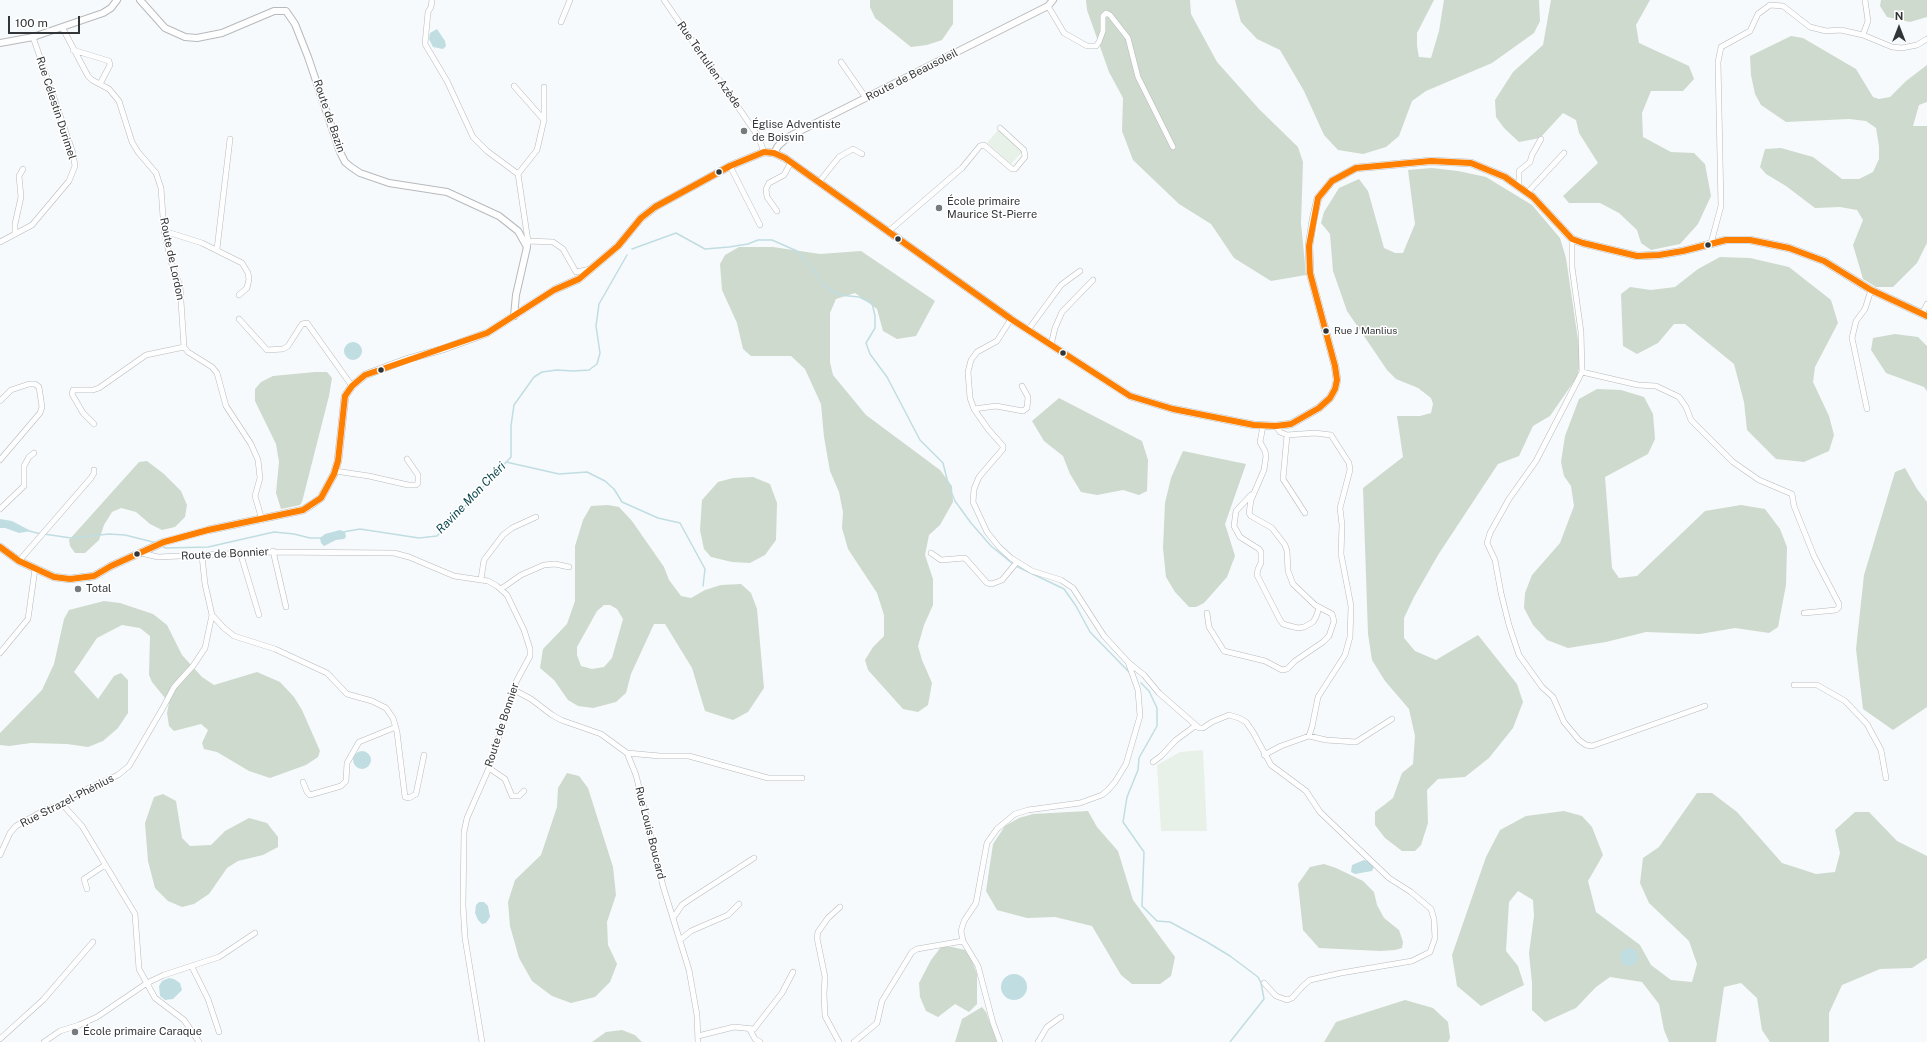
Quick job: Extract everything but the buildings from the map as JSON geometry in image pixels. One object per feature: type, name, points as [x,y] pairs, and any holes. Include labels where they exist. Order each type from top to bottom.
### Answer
[{"type":"main road","points":[[0,547],[19,561],[54,577],[70,579],[94,576],[111,566],[163,543],[208,530],[262,520],[303,510],[311,506],[321,498],[335,471],[338,461],[346,396],[352,386],[365,375],[473,339],[514,316],[554,290],[579,279],[618,246],[648,212],[730,166],[764,152],[774,153],[791,162],[1011,319],[1130,396],[1150,403],[1263,426],[1291,424],[1319,408],[1330,398],[1338,380],[1310,273],[1309,246],[1318,198],[1332,181],[1356,168],[1431,160],[1471,163],[1505,177],[1528,194],[1572,239],[1583,243],[1637,256],[1659,255],[1683,251],[1726,240],[1750,240],[1789,248],[1824,261],[1871,290],[1924,315]]},
{"type":"street","points":[[0,43],[33,37],[103,13],[112,8],[117,0]]},
{"type":"street","name":"Route de Bazin","points":[[140,0],[165,28],[185,38],[197,38],[222,33],[274,10],[286,11],[295,24],[340,152],[345,162],[360,173],[389,183],[447,192],[508,222],[518,231],[528,244]]},
{"type":"street","points":[[432,0],[431,7],[428,12],[425,44],[447,81],[473,137],[487,151],[518,174],[528,244],[516,295],[514,316]]},
{"type":"street","points":[[562,22],[570,0]]},
{"type":"street","name":"Rue Tertulien Azède","points":[[664,0],[758,136],[764,152]]},
{"type":"street","name":"Route de Beausoleil","points":[[774,153],[778,146],[788,137],[1048,6],[1053,0]]},
{"type":"street","points":[[1863,35],[1868,22],[1865,0]]},
{"type":"street","points":[[1711,243],[1721,206],[1718,62],[1721,47],[1750,31],[1758,14],[1770,5],[1777,3],[1810,27],[1826,31],[1841,30],[1863,35],[1892,47],[1902,48],[1917,45],[1927,39]]},
{"type":"street","points":[[1048,6],[1064,33],[1087,46],[1096,46],[1099,42],[1104,31],[1103,16],[1106,14],[1110,15],[1128,38],[1138,77],[1173,147]]},
{"type":"street","name":"Route de Lordon","points":[[62,27],[88,76],[109,89],[119,101],[132,142],[138,152],[156,173],[161,188],[164,231],[172,265],[180,286],[182,301],[182,339],[184,347]]},
{"type":"street","name":"Rue Célestin Durimel","points":[[0,242],[32,225],[70,181],[75,166],[73,153],[33,37]]},
{"type":"street","points":[[73,50],[109,61],[110,65],[100,84]]},
{"type":"street","points":[[841,62],[866,98]]},
{"type":"street","points":[[514,86],[544,120]]},
{"type":"street","points":[[518,174],[537,150],[544,120],[544,87]]},
{"type":"street","points":[[889,231],[962,168],[980,146],[984,145],[1012,169],[1015,169],[1026,157],[1024,150],[1000,128]]},
{"type":"street","points":[[217,249],[230,139]]},
{"type":"street","points":[[1518,187],[1519,171],[1530,162],[1532,155],[1541,139]]},
{"type":"street","points":[[819,182],[839,157],[853,149],[862,154]]},
{"type":"street","points":[[1528,194],[1564,153]]},
{"type":"street","points":[[777,211],[767,197],[766,189],[769,183],[784,175],[791,162]]},
{"type":"street","points":[[730,166],[760,225]]},
{"type":"street","points":[[15,234],[15,224],[21,197],[19,176],[23,169]]},
{"type":"street","points":[[164,231],[192,238],[217,249],[242,263],[248,273],[248,284],[239,295]]},
{"type":"street","points":[[1572,239],[1572,268],[1581,332],[1582,372],[1536,461],[1508,499],[1490,533],[1487,543],[1495,560],[1500,593],[1519,655],[1542,687],[1553,696],[1564,722],[1579,740],[1586,744],[1592,746],[1705,706]]},
{"type":"street","points":[[528,244],[542,240],[553,242],[563,249],[576,272],[592,269]]},
{"type":"street","points":[[1028,330],[1061,285],[1080,271]]},
{"type":"street","points":[[1051,345],[1055,328],[1062,312],[1093,280]]},
{"type":"street","points":[[1867,409],[1852,338],[1853,329],[1865,309],[1871,290]]},
{"type":"street","points":[[1924,315],[1927,304]]},
{"type":"street","points":[[239,319],[267,350],[283,349],[288,346],[302,324],[307,322],[352,386]]},
{"type":"street","points":[[1011,319],[996,341],[977,352],[971,360],[968,372],[970,398],[974,408],[988,429],[1002,444],[1003,450],[979,477],[974,488],[973,502],[987,532],[999,547],[1017,562],[1032,571],[1061,580],[1073,588],[1104,636],[1128,662],[1144,675],[1160,693],[1195,726],[1203,728],[1212,722],[1229,715],[1246,722],[1271,765],[1306,791],[1320,812],[1389,878],[1411,892],[1431,909],[1434,919],[1435,938],[1430,952],[1412,961],[1341,973],[1310,980],[1292,998],[1287,1000],[1276,996],[1264,983]]},
{"type":"street","points":[[94,424],[83,413],[72,394],[72,390],[93,390],[99,388],[146,356],[184,347],[188,352],[212,367],[217,373],[226,406],[250,444],[258,460],[260,478],[255,496],[262,520]]},
{"type":"street","points":[[1582,372],[1638,385],[1656,386],[1679,397],[1686,407],[1691,420],[1733,462],[1759,480],[1792,494],[1794,506],[1814,556],[1839,604],[1839,607],[1836,610],[1804,613]]},
{"type":"street","points":[[0,401],[11,390],[29,384],[35,384],[39,386],[42,407],[40,413],[0,460]]},
{"type":"street","points":[[974,408],[996,406],[1023,411],[1026,408],[1028,397],[1022,386]]},
{"type":"street","points":[[1207,613],[1209,627],[1224,651],[1266,661],[1279,669],[1285,670],[1329,636],[1334,621],[1332,614],[1319,608],[1290,578],[1287,551],[1278,533],[1251,516],[1249,513],[1249,506],[1254,491],[1264,470],[1266,456],[1260,442],[1263,426]]},
{"type":"street","points":[[1276,426],[1280,432],[1287,435],[1315,433],[1331,435],[1350,467],[1340,503],[1342,525],[1341,554],[1350,598],[1350,638],[1345,655],[1318,697],[1309,736]]},
{"type":"street","points":[[1287,435],[1283,479],[1305,513]]},
{"type":"street","points":[[0,509],[24,486],[24,466],[29,457],[34,453]]},
{"type":"street","points":[[335,471],[370,476],[408,485],[416,485],[418,483],[418,475],[407,459]]},
{"type":"street","points":[[19,561],[91,478],[94,470]]},
{"type":"street","points":[[1254,491],[1236,511],[1234,526],[1240,537],[1261,552],[1261,563],[1257,575],[1280,620],[1283,624],[1298,628],[1313,622],[1319,608]]},
{"type":"street","points":[[481,579],[484,560],[503,534],[536,516]]},
{"type":"street","points":[[240,552],[259,615]]},
{"type":"street","name":"Route de Bonnier","points":[[141,553],[153,557],[202,556],[240,552],[394,553],[409,557],[454,576],[481,579],[493,583],[501,589],[515,608],[530,649],[529,658],[518,675],[489,768],[467,818],[464,832],[463,905],[465,938],[482,1042]]},
{"type":"street","points":[[273,552],[286,607]]},
{"type":"street","points":[[931,553],[941,560],[965,558],[987,583],[992,584],[1002,580],[1017,562]]},
{"type":"street","name":"Rue Strazel-Phénius","points":[[0,855],[10,833],[16,826],[45,810],[62,804],[89,788],[118,775],[129,766],[174,687],[201,656],[207,639],[212,615],[205,584],[202,556]]},
{"type":"street","points":[[501,589],[521,575],[544,565],[555,564],[569,568]]},
{"type":"street","points":[[0,653],[28,618],[35,569]]},
{"type":"street","points":[[212,615],[234,636],[248,641],[264,644],[327,673],[347,694],[372,701],[386,708],[393,718],[396,728],[405,797],[409,798],[416,794],[424,755]]},
{"type":"street","points":[[1000,1042],[993,1023],[978,966],[963,941],[961,932],[964,921],[976,903],[987,843],[997,828],[1015,814],[1028,810],[1080,803],[1102,795],[1115,782],[1126,764],[1140,716],[1138,690],[1128,662]]},
{"type":"street","points":[[1794,685],[1817,685],[1845,701],[1858,714],[1867,724],[1883,754],[1886,778]]},
{"type":"street","points":[[514,690],[531,699],[561,720],[601,734],[627,753],[660,756],[689,756],[768,778],[802,778]]},
{"type":"street","points":[[1264,755],[1281,746],[1309,736],[1326,740],[1356,742],[1392,720]]},
{"type":"street","points":[[1153,762],[1176,740],[1195,726]]},
{"type":"street","points":[[304,782],[307,792],[310,795],[342,786],[346,781],[347,763],[359,742],[396,728]]},
{"type":"street","name":"Rue Louis Boucard","points":[[627,753],[636,775],[663,886],[689,970],[697,1014],[698,1039]]},
{"type":"street","points":[[489,768],[505,779],[511,795],[520,796],[524,791]]},
{"type":"street","points":[[62,804],[82,826],[135,914],[137,923],[139,969],[147,983],[158,1001],[184,1020],[199,1042]]},
{"type":"street","points":[[673,918],[682,905],[754,858]]},
{"type":"street","points":[[87,889],[84,879],[105,865]]},
{"type":"street","points":[[680,940],[691,932],[726,916],[739,904]]},
{"type":"street","points":[[839,1042],[825,1016],[825,977],[817,938],[818,932],[828,918],[840,908]]},
{"type":"street","points":[[44,1042],[60,1031],[97,1017],[147,983],[164,975],[220,957],[255,934]]},
{"type":"street","points":[[854,1042],[872,1029],[879,1021],[882,1001],[912,952],[917,949],[963,941]]},
{"type":"street","points":[[0,1039],[43,1000],[93,942]]},
{"type":"street","points":[[192,967],[208,999],[219,1032]]},
{"type":"street","points":[[698,1039],[734,1027],[750,1030],[757,1027],[782,993],[793,972]]},
{"type":"street","points":[[1038,1042],[1047,1028],[1061,1017]]},
{"type":"street","points":[[750,1030],[755,1038],[760,1042]]},
{"type":"shaded area","points":[[999,129],[1023,151],[1011,164],[987,143]]},
{"type":"shaded area","points":[[1203,750],[1207,831],[1161,831],[1157,765],[1180,752]]},
{"type":"green space","points":[[870,0],[953,0],[953,24],[942,40],[927,45],[911,47],[875,18],[870,7]]},
{"type":"green space","points":[[1086,0],[1190,0],[1191,14],[1217,62],[1259,109],[1298,147],[1303,162],[1301,223],[1306,275],[1271,281],[1234,258],[1211,224],[1179,204],[1133,160],[1122,131],[1123,98],[1109,72],[1087,10]]},
{"type":"green space","points":[[1235,0],[1434,0],[1417,33],[1419,57],[1431,58],[1439,31],[1444,0],[1539,0],[1540,21],[1534,33],[1492,63],[1426,91],[1412,101],[1399,136],[1386,147],[1363,154],[1338,150],[1324,135],[1304,91],[1280,50],[1257,39],[1241,22]]},
{"type":"green space","points":[[1551,0],[1650,0],[1636,25],[1639,43],[1689,66],[1694,79],[1683,91],[1651,91],[1642,113],[1643,137],[1671,152],[1694,153],[1705,164],[1711,196],[1698,224],[1680,244],[1651,250],[1641,243],[1637,230],[1619,213],[1600,203],[1569,203],[1563,196],[1598,163],[1579,133],[1576,120],[1563,113],[1540,138],[1519,142],[1504,128],[1496,117],[1495,100],[1513,72],[1543,45]]},
{"type":"green space","points":[[1881,0],[1927,0],[1927,17],[1910,22],[1887,17],[1880,6]]},
{"type":"green space","points":[[1791,36],[1803,38],[1856,69],[1873,97],[1879,99],[1890,97],[1906,81],[1927,65],[1927,102],[1919,105],[1913,126],[1927,126],[1927,243],[1917,263],[1893,287],[1876,287],[1863,279],[1853,245],[1863,220],[1857,210],[1840,207],[1815,208],[1786,186],[1766,174],[1760,167],[1765,149],[1781,148],[1813,157],[1842,179],[1859,179],[1873,172],[1879,159],[1879,146],[1876,128],[1866,121],[1849,119],[1786,122],[1761,105],[1755,94],[1751,75],[1750,56]]},
{"type":"green space","points":[[1432,168],[1458,171],[1486,177],[1532,205],[1560,238],[1566,258],[1581,360],[1577,377],[1550,416],[1533,426],[1519,456],[1498,464],[1438,555],[1404,618],[1404,638],[1415,651],[1436,660],[1478,635],[1517,684],[1523,702],[1513,728],[1489,758],[1465,777],[1438,779],[1427,790],[1428,823],[1421,845],[1415,851],[1402,851],[1385,838],[1375,825],[1375,812],[1393,798],[1402,773],[1413,764],[1415,736],[1409,709],[1385,681],[1372,660],[1368,634],[1363,488],[1403,457],[1397,416],[1420,416],[1431,413],[1433,404],[1431,398],[1418,388],[1396,379],[1387,370],[1347,311],[1333,271],[1330,234],[1321,223],[1324,212],[1339,188],[1359,179],[1368,191],[1384,248],[1395,253],[1403,253],[1415,224],[1408,170]]},
{"type":"green space","points":[[739,247],[773,247],[820,254],[861,251],[935,301],[916,336],[897,339],[883,331],[877,309],[855,293],[836,299],[830,313],[830,362],[833,375],[866,415],[940,470],[952,486],[953,502],[940,525],[929,535],[925,555],[933,579],[933,605],[924,625],[918,646],[922,660],[932,683],[928,705],[918,712],[903,709],[868,670],[865,660],[873,647],[884,636],[884,615],[877,593],[848,549],[842,528],[843,512],[839,492],[830,471],[824,437],[821,404],[805,369],[791,356],[751,356],[743,349],[737,323],[722,290],[720,264],[725,255]]},
{"type":"green space","points":[[1720,257],[1750,258],[1789,267],[1831,300],[1838,323],[1815,367],[1813,382],[1829,416],[1834,435],[1829,451],[1804,462],[1776,459],[1747,430],[1744,402],[1734,364],[1685,324],[1674,324],[1658,343],[1637,354],[1623,346],[1621,294],[1630,287],[1651,290],[1675,287],[1698,269]]},
{"type":"green space","points":[[1895,334],[1918,337],[1927,346],[1927,391],[1924,387],[1886,373],[1871,350],[1873,338]]},
{"type":"green space","points":[[327,372],[332,378],[329,396],[302,502],[300,505],[281,509],[276,493],[279,462],[276,444],[255,401],[255,389],[261,382],[273,376]]},
{"type":"green space","points":[[1597,389],[1621,390],[1644,397],[1653,414],[1655,439],[1648,454],[1605,477],[1612,568],[1619,578],[1637,576],[1705,511],[1741,505],[1765,509],[1780,529],[1787,547],[1786,585],[1778,627],[1769,633],[1735,628],[1700,634],[1646,632],[1606,642],[1568,648],[1547,640],[1533,625],[1524,608],[1525,593],[1532,575],[1560,543],[1574,506],[1571,486],[1564,476],[1561,462],[1565,436],[1579,399]]},
{"type":"green space","points":[[1059,398],[1142,441],[1148,460],[1147,491],[1139,495],[1123,490],[1097,495],[1081,492],[1070,474],[1063,456],[1044,441],[1032,421]]},
{"type":"green space","points":[[1183,451],[1246,464],[1225,524],[1235,556],[1227,577],[1204,603],[1196,607],[1189,607],[1175,592],[1166,577],[1163,548],[1165,503],[1171,478]]},
{"type":"green space","points":[[147,461],[164,474],[181,491],[187,505],[185,517],[175,527],[162,530],[150,524],[136,512],[121,508],[112,512],[104,525],[99,540],[85,553],[75,553],[70,546],[69,540],[139,462]]},
{"type":"green space","points":[[1905,468],[1917,489],[1927,502],[1927,707],[1893,730],[1863,709],[1856,649],[1864,575],[1895,472]]},
{"type":"green space","points":[[753,477],[770,484],[777,503],[776,540],[765,555],[750,563],[732,562],[711,557],[704,549],[700,530],[702,500],[718,482],[733,478]]},
{"type":"green space","points":[[608,505],[619,507],[632,521],[664,567],[669,580],[681,596],[691,598],[705,590],[721,585],[741,584],[751,593],[757,609],[764,688],[748,712],[733,720],[705,711],[692,668],[665,624],[654,624],[631,674],[626,693],[616,702],[593,708],[578,706],[568,700],[554,680],[540,668],[543,649],[567,624],[575,601],[575,546],[583,520],[591,506]],"holes":[[[604,605],[610,605],[617,609],[623,619],[612,658],[604,667],[592,669],[581,666],[577,655],[577,647],[597,611]]]},
{"type":"green space","points":[[104,601],[120,603],[153,614],[167,625],[182,655],[202,677],[214,685],[257,672],[280,682],[294,697],[302,710],[320,751],[318,757],[306,765],[270,778],[249,771],[217,752],[204,749],[202,743],[208,730],[201,724],[174,731],[169,726],[167,713],[169,703],[152,682],[149,675],[150,636],[140,628],[122,625],[97,638],[74,672],[98,699],[114,676],[121,673],[128,680],[128,713],[118,728],[103,741],[88,747],[67,744],[31,743],[9,746],[0,745],[0,733],[42,690],[54,664],[64,619],[69,610]]},
{"type":"green space","points":[[567,773],[579,776],[588,788],[613,867],[616,895],[607,922],[608,945],[617,964],[610,982],[595,997],[571,1003],[552,996],[532,981],[519,958],[510,926],[508,902],[515,880],[541,855],[557,807],[558,788]]},
{"type":"green space","points":[[1697,793],[1712,793],[1737,812],[1782,863],[1816,874],[1835,872],[1840,853],[1835,830],[1855,812],[1869,812],[1897,841],[1927,856],[1927,958],[1912,968],[1880,969],[1842,985],[1829,1013],[1829,1042],[1770,1042],[1762,1030],[1757,998],[1741,983],[1724,987],[1716,1042],[1669,1042],[1664,1030],[1659,1004],[1642,982],[1610,977],[1596,987],[1576,1008],[1545,1022],[1532,1010],[1532,983],[1529,953],[1534,916],[1533,900],[1518,891],[1509,902],[1506,951],[1518,966],[1524,985],[1481,1006],[1457,986],[1452,955],[1486,857],[1500,830],[1526,816],[1564,811],[1582,816],[1592,827],[1603,855],[1588,881],[1596,912],[1640,945],[1651,965],[1671,980],[1692,982],[1697,964],[1689,941],[1649,903],[1640,883],[1643,858],[1659,847]]},
{"type":"green space","points":[[163,794],[176,801],[182,838],[190,846],[211,845],[225,831],[249,818],[267,823],[278,837],[278,847],[263,855],[238,861],[227,868],[209,894],[194,904],[182,907],[168,901],[155,888],[148,861],[145,823],[154,797]]},
{"type":"green space","points":[[1088,811],[1097,827],[1118,851],[1133,900],[1175,957],[1171,976],[1160,984],[1132,984],[1121,975],[1092,926],[1055,917],[1027,918],[997,910],[986,891],[993,844],[1005,826],[1019,818],[1033,814]]},
{"type":"green space","points":[[1324,864],[1363,881],[1374,892],[1377,905],[1384,918],[1399,930],[1403,942],[1402,948],[1380,951],[1319,948],[1303,930],[1298,884],[1310,867]]},
{"type":"green space","points":[[941,947],[952,947],[965,950],[971,958],[977,974],[977,1004],[969,1012],[955,1004],[938,1017],[926,1011],[920,997],[919,983],[931,960]]},
{"type":"green space","points":[[1405,1000],[1433,1008],[1448,1022],[1450,1038],[1448,1042],[1324,1042],[1336,1022]]},
{"type":"green space","points":[[982,1007],[986,1012],[997,1042],[955,1042],[962,1019]]},
{"type":"green space","points":[[622,1030],[635,1035],[642,1042],[592,1042],[606,1032]]},
{"type":"water","points":[[437,29],[445,41],[446,46],[443,49],[433,47],[429,39],[430,33]]},
{"type":"water","points":[[349,342],[357,342],[362,347],[360,358],[357,360],[349,360],[344,355],[344,347]]},
{"type":"water","points":[[0,519],[12,521],[31,531],[19,533],[5,528],[0,528]]},
{"type":"water","points":[[340,530],[345,532],[346,537],[344,539],[336,540],[324,546],[321,543],[320,538],[325,534]]},
{"type":"water","points":[[362,751],[366,752],[370,756],[370,764],[366,768],[362,769],[358,768],[354,764],[353,760],[354,756],[358,752]]},
{"type":"water","points":[[1364,860],[1372,863],[1374,867],[1372,871],[1355,874],[1351,872],[1352,865]]},
{"type":"water","points":[[479,902],[484,902],[488,906],[490,917],[486,923],[482,924],[478,920],[475,913],[476,905]]},
{"type":"water","points":[[1629,948],[1635,951],[1638,957],[1635,963],[1629,966],[1623,963],[1620,957],[1623,951]]},
{"type":"water","points":[[1014,974],[1023,978],[1027,987],[1023,996],[1014,1000],[1005,996],[1001,987],[1005,978]]},
{"type":"water","points":[[169,978],[180,983],[182,990],[173,999],[165,1000],[160,996],[159,986],[162,981]]},
{"type":"waterway","name":"Ravine Mon Chéri","points":[[632,249],[676,233],[705,249],[748,244],[758,240],[772,240],[797,251],[819,277],[824,286],[839,295],[859,297],[872,303],[875,316],[875,328],[866,343],[870,354],[887,377],[920,440],[943,463],[949,487],[955,501],[971,523],[991,546],[1013,564]]},
{"type":"waterway","name":"Ravine Mon Chéri","points":[[343,532],[360,529],[419,538],[437,536],[511,457],[511,426],[514,405],[534,377],[542,372],[557,370],[589,370],[597,364],[600,353],[596,326],[599,304],[627,255]]},
{"type":"waterway","points":[[506,462],[559,474],[587,472],[605,481],[614,489],[622,502],[658,518],[680,523],[705,569],[703,586]]},
{"type":"waterway","name":"Ravine Mon Chéri","points":[[29,531],[41,534]]},
{"type":"waterway","name":"Ravine Mon Chéri","points":[[162,546],[165,548],[208,547],[274,532],[294,534],[310,538],[321,538]]},
{"type":"waterway","name":"Ravine Mon Chéri","points":[[44,534],[71,538],[109,534],[125,535],[157,543]]},
{"type":"waterway","name":"Ravine Mon Chéri","points":[[1016,566],[1064,589],[1076,606],[1090,632],[1129,672]]},
{"type":"waterway","points":[[1141,683],[1149,691],[1157,708],[1157,726],[1139,758],[1138,770],[1127,797],[1123,822],[1144,852],[1142,906],[1157,921],[1170,922],[1207,942],[1230,956],[1258,977],[1261,983],[1264,999],[1230,1042]]},
{"type":"transit line","points":[[0,547],[19,561],[54,577],[70,579],[94,576],[111,566],[164,542],[208,530],[303,510],[321,498],[334,474],[338,461],[345,396],[352,386],[365,375],[487,333],[554,290],[579,279],[618,246],[641,218],[655,207],[730,166],[764,152],[774,153],[785,158],[1011,319],[1130,396],[1173,409],[1254,425],[1276,426],[1291,424],[1319,408],[1330,398],[1335,389],[1337,380],[1335,366],[1310,273],[1309,246],[1318,198],[1332,181],[1356,168],[1431,161],[1471,163],[1505,177],[1533,197],[1572,239],[1583,243],[1637,256],[1659,255],[1683,251],[1726,240],[1750,240],[1789,248],[1824,261],[1871,290],[1927,316]]},
{"type":"place","name":"Église Adventiste de Boisvin","points":[[744,131]]},
{"type":"place","name":"École primaire Maurice St-Pierre","points":[[939,208]]},
{"type":"place","name":"Rue J Manlius","points":[[1326,331]]},
{"type":"place","name":"Total","points":[[78,589]]},
{"type":"place","name":"École primaire Caraque","points":[[75,1032]]}]
